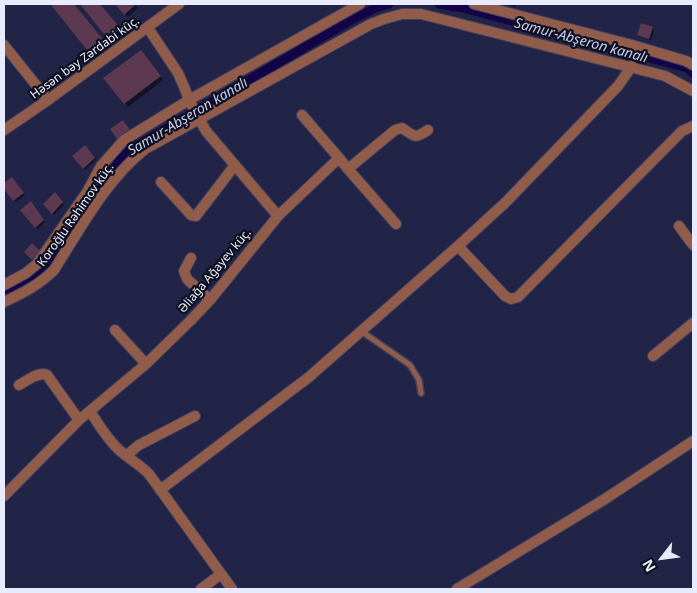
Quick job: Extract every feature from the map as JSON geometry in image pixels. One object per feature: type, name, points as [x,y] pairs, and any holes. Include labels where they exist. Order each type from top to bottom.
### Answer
[{"type":"street","name":"Həsən bəy Zərdabi küç.","points":[[4,130],[179,4]]},
{"type":"street","name":"Koroğlu Rəhimov küç.","points":[[4,285],[26,273],[37,264],[86,192],[101,166],[124,140],[188,100],[360,4]]},
{"type":"street","points":[[475,4],[632,45],[686,61],[693,65]]},
{"type":"street","name":"Koroğlu Rəhimov küç.","points":[[4,302],[34,287],[54,270],[111,184],[145,149],[371,24],[384,19],[402,14],[421,14],[632,66],[666,76],[693,91]]},
{"type":"street","points":[[148,28],[178,73],[186,89],[188,100],[199,119],[215,142],[278,216]]},
{"type":"street","points":[[4,45],[48,100]]},
{"type":"street","points":[[160,490],[309,377],[458,246],[505,203],[545,162],[618,86],[632,66]]},
{"type":"street","points":[[302,115],[396,224]]},
{"type":"street","points":[[458,246],[504,296],[511,299],[518,297],[682,132],[693,126]]},
{"type":"street","points":[[348,169],[395,130],[402,128],[417,137],[428,130]]},
{"type":"street","name":"Əliağa Ağayev küç.","points":[[4,496],[79,420],[146,364],[210,300],[278,216],[339,158]]},
{"type":"street","points":[[161,182],[191,215],[196,216],[235,165]]},
{"type":"street","points":[[679,226],[693,245]]},
{"type":"street","points":[[191,258],[184,271],[187,279],[210,300]]},
{"type":"street","points":[[653,356],[693,323]]},
{"type":"street","points":[[115,330],[146,364]]},
{"type":"street","points":[[19,385],[40,374],[48,375],[79,420]]},
{"type":"street","points":[[90,410],[110,439],[144,469],[232,589]]},
{"type":"street","points":[[127,455],[139,445],[195,416]]},
{"type":"street","points":[[457,589],[605,499],[693,441]]},
{"type":"street","points":[[201,589],[221,574]]},
{"type":"lane","points":[[361,331],[410,365],[419,380],[421,393]]},
{"type":"building","points":[[52,4],[74,4],[106,43],[91,55]]},
{"type":"building","points":[[80,4],[100,4],[121,29],[108,39]]},
{"type":"building","points":[[115,4],[136,4],[124,15]]},
{"type":"building","points":[[641,23],[653,27],[649,39],[637,35]]},
{"type":"building","points":[[141,50],[161,76],[124,104],[103,78]]},
{"type":"building","points":[[123,120],[130,130],[118,140],[110,129]]},
{"type":"building","points":[[85,145],[95,158],[83,169],[72,156]]},
{"type":"building","points":[[12,177],[24,193],[13,201],[4,189],[4,183]]},
{"type":"building","points":[[55,192],[63,202],[52,214],[43,204]]},
{"type":"building","points":[[31,201],[44,220],[35,228],[20,210]]},
{"type":"building","points":[[32,243],[40,251],[32,260],[24,252]]},
{"type":"waterway","name":"Samur-Abşeron kanalı","points":[[4,294],[34,277],[50,263],[119,161],[130,150],[351,20],[378,7],[389,4]]},
{"type":"waterway","name":"Samur-Abşeron kanalı","points":[[439,4],[463,8],[687,68],[693,73]]}]
